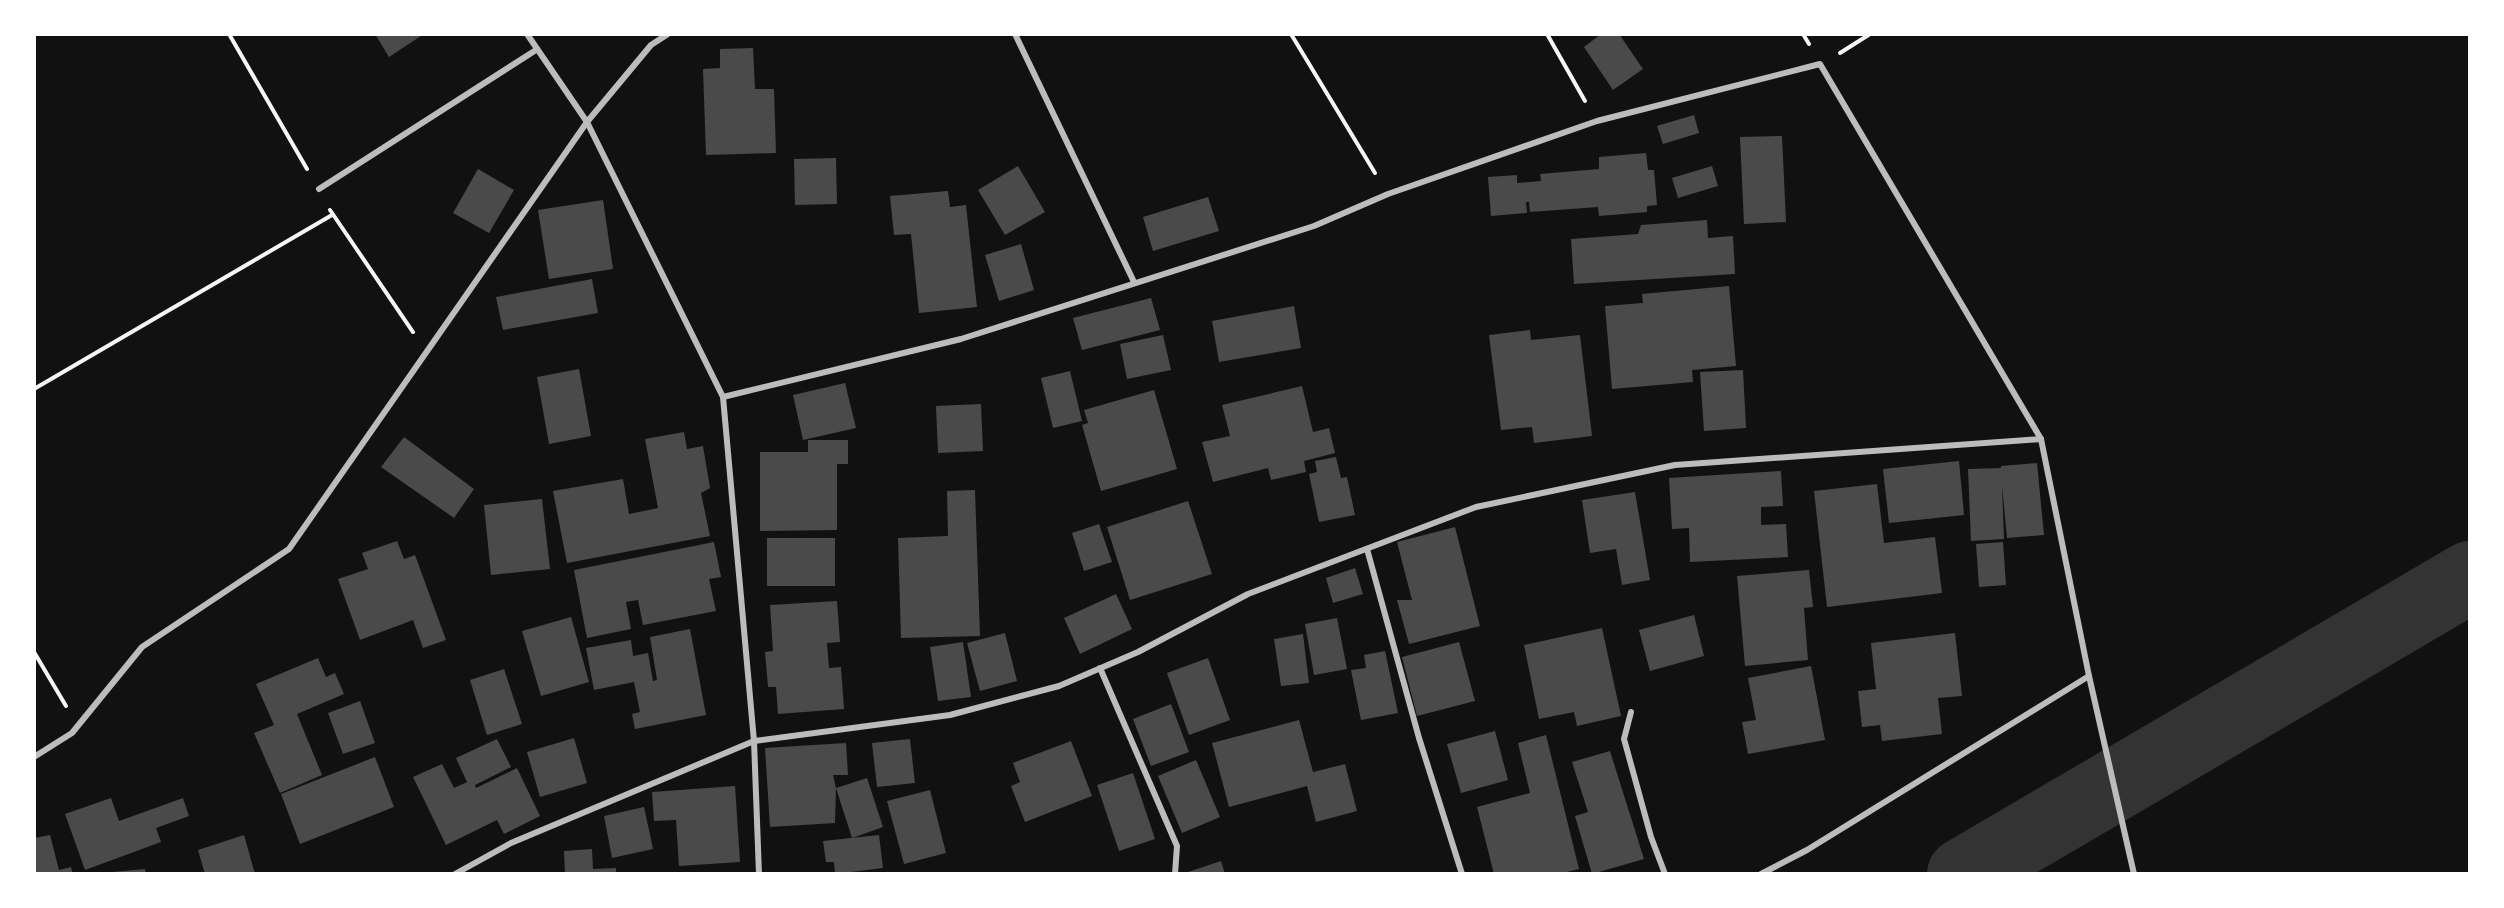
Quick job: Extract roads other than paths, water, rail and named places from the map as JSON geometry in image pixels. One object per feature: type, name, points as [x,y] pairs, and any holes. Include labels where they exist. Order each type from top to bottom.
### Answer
[{"type":"street","points":[[527,34],[587,122],[723,397],[754,741],[759,873]]},
{"type":"street","points":[[34,757],[72,733],[142,646],[289,549],[587,122],[651,45],[668,34]]},
{"type":"street","points":[[1015,34],[1134,282]]},
{"type":"street","points":[[319,189],[536,50]]},
{"type":"street","points":[[723,397],[961,339],[1314,226],[1388,194],[1597,121],[1820,64],[2041,439],[2089,676],[2134,873]]},
{"type":"street","points":[[455,873],[511,843],[754,741],[950,716],[1059,686],[1138,652],[1248,594],[1476,507],[1675,465],[2041,439]]},
{"type":"street","points":[[1367,549],[1419,738],[1462,873]]},
{"type":"street","points":[[1100,668],[1177,846],[1175,873]]},
{"type":"street","points":[[1761,873],[1807,850],[2089,676]]},
{"type":"street","points":[[1632,712],[1624,739],[1651,837],[1665,873]]},
{"type":"waterway","points":[[1963,874],[2470,577]]}]
